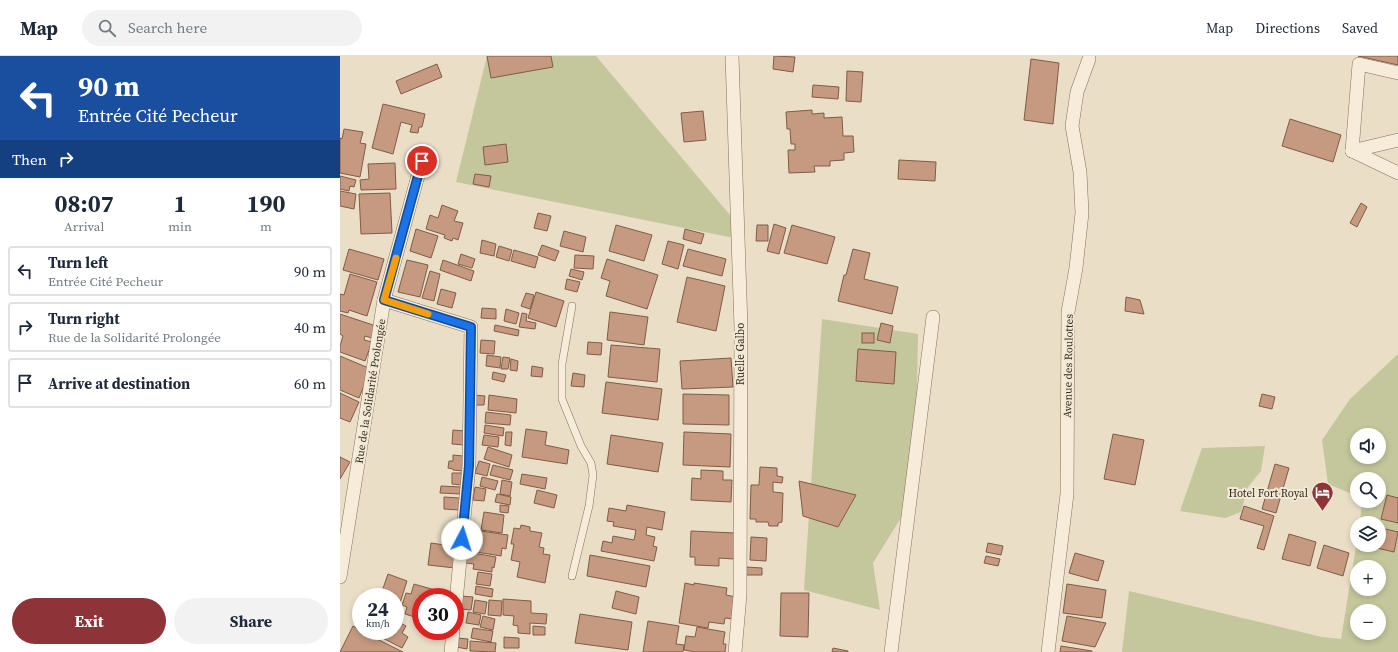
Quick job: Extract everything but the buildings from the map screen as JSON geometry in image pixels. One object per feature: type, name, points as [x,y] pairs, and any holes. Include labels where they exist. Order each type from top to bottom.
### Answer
[{"type":"street","name":"Ruelle Galbo","points":[[732,56],[741,328],[740,595],[735,652]]},
{"type":"street","name":"Avenue des Roulottes","points":[[1048,652],[1067,494],[1068,312],[1076,268],[1082,213],[1080,172],[1072,126],[1077,92],[1089,59]]},
{"type":"street","points":[[1352,152],[1359,64],[1398,73]]},
{"type":"street","points":[[1352,152],[1398,140]]},
{"type":"street","points":[[1352,152],[1398,173]]},
{"type":"street","name":"Rue de la Solidarité Prolongée","points":[[340,577],[384,300],[422,161]]},
{"type":"street","points":[[384,300],[471,327],[469,466],[457,588]]},
{"type":"street","points":[[891,652],[933,317]]},
{"type":"street","points":[[451,652],[452,640]]},
{"type":"lane","points":[[572,306],[562,364],[562,399],[581,446],[591,463],[593,476],[589,506],[572,576]]},
{"type":"green space","points":[[487,56],[596,56],[730,215],[734,238],[456,182]]},
{"type":"green space","points":[[822,319],[918,334],[915,495],[873,563],[880,610],[804,590]]},
{"type":"green space","points":[[1398,354],[1398,652],[1122,652],[1129,591],[1322,637],[1341,639],[1350,583],[1350,596],[1386,596],[1386,560],[1354,560],[1355,552],[1386,552],[1386,516],[1361,516],[1361,508],[1386,508],[1386,472],[1350,472],[1350,493],[1328,484],[1322,440],[1350,399]]},
{"type":"green space","points":[[1265,446],[1261,471],[1248,487],[1241,512],[1225,518],[1180,511],[1202,448]]},
{"type":"slow traffic","points":[[396,258],[384,300],[428,314]]},
{"type":"place","name":"Hotel Fort Royal","points":[[1323,512]]},
{"type":"route","points":[[422,161],[384,300],[471,327],[469,466],[462,539]]}]
